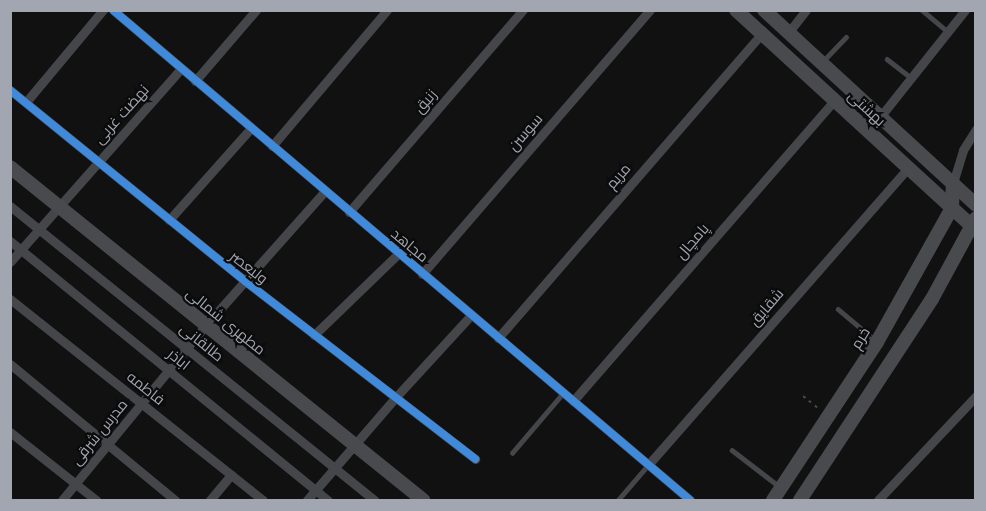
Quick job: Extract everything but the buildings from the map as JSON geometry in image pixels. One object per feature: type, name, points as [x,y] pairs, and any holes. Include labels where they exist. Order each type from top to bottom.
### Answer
[{"type":"street","points":[[26,102],[103,10]]},
{"type":"street","name":"مجاهد","points":[[113,10],[124,14],[181,69],[686,499]]},
{"type":"street","points":[[195,81],[256,10]]},
{"type":"street","points":[[272,146],[387,10]]},
{"type":"street","name":"زنبق","points":[[349,212],[523,10]]},
{"type":"street","name":"سوسن","points":[[422,274],[650,10]]},
{"type":"street","name":"بهشتی","points":[[736,10],[907,169],[974,225]]},
{"type":"street","name":"بهشتی","points":[[764,10],[975,205]]},
{"type":"street","points":[[788,33],[806,10]]},
{"type":"street","points":[[880,117],[965,10]]},
{"type":"street","name":"مریم","points":[[498,338],[761,34]]},
{"type":"street","name":"نهضت غربی","points":[[10,262],[181,69]]},
{"type":"street","name":"ولیعصر","points":[[10,90],[244,282],[475,459]]},
{"type":"street","name":"پامچال","points":[[573,401],[834,101]]},
{"type":"street","points":[[169,220],[251,128]]},
{"type":"street","points":[[953,183],[963,150],[975,129]]},
{"type":"street","name":"مطهری شمالی","points":[[10,167],[423,501]]},
{"type":"street","name":"شقایق","points":[[648,465],[907,169]]},
{"type":"street","name":"خرم","points":[[773,501],[877,342],[952,208],[953,183]]},
{"type":"street","name":"مدرس شرقی","points":[[62,501],[205,326],[325,191]]},
{"type":"street","name":"طالقانی","points":[[10,206],[374,501]]},
{"type":"street","points":[[800,501],[932,298],[974,225]]},
{"type":"street","name":"اباذر","points":[[10,241],[328,501]]},
{"type":"street","points":[[314,335],[399,253]]},
{"type":"street","name":"فاطمه","points":[[10,299],[263,501]]},
{"type":"street","points":[[308,501],[395,398],[471,315]]},
{"type":"street","points":[[10,364],[176,501]]},
{"type":"street","points":[[878,501],[975,396]]},
{"type":"street","points":[[10,432],[96,501]]},
{"type":"street","points":[[210,501],[231,475]]},
{"type":"lane","points":[[922,10],[948,32]]},
{"type":"lane","points":[[821,63],[846,37]]},
{"type":"lane","points":[[887,59],[911,78]]},
{"type":"lane","points":[[838,309],[877,342]]},
{"type":"lane","points":[[512,453],[563,393]]},
{"type":"lane","points":[[732,450],[781,488]]},
{"type":"lane","points":[[618,501],[648,465]]},
{"type":"path","points":[[804,396],[828,417]]},
{"type":"cycle path","points":[[113,10],[690,500]]},
{"type":"cycle path","points":[[10,90],[245,281],[475,459]]}]
